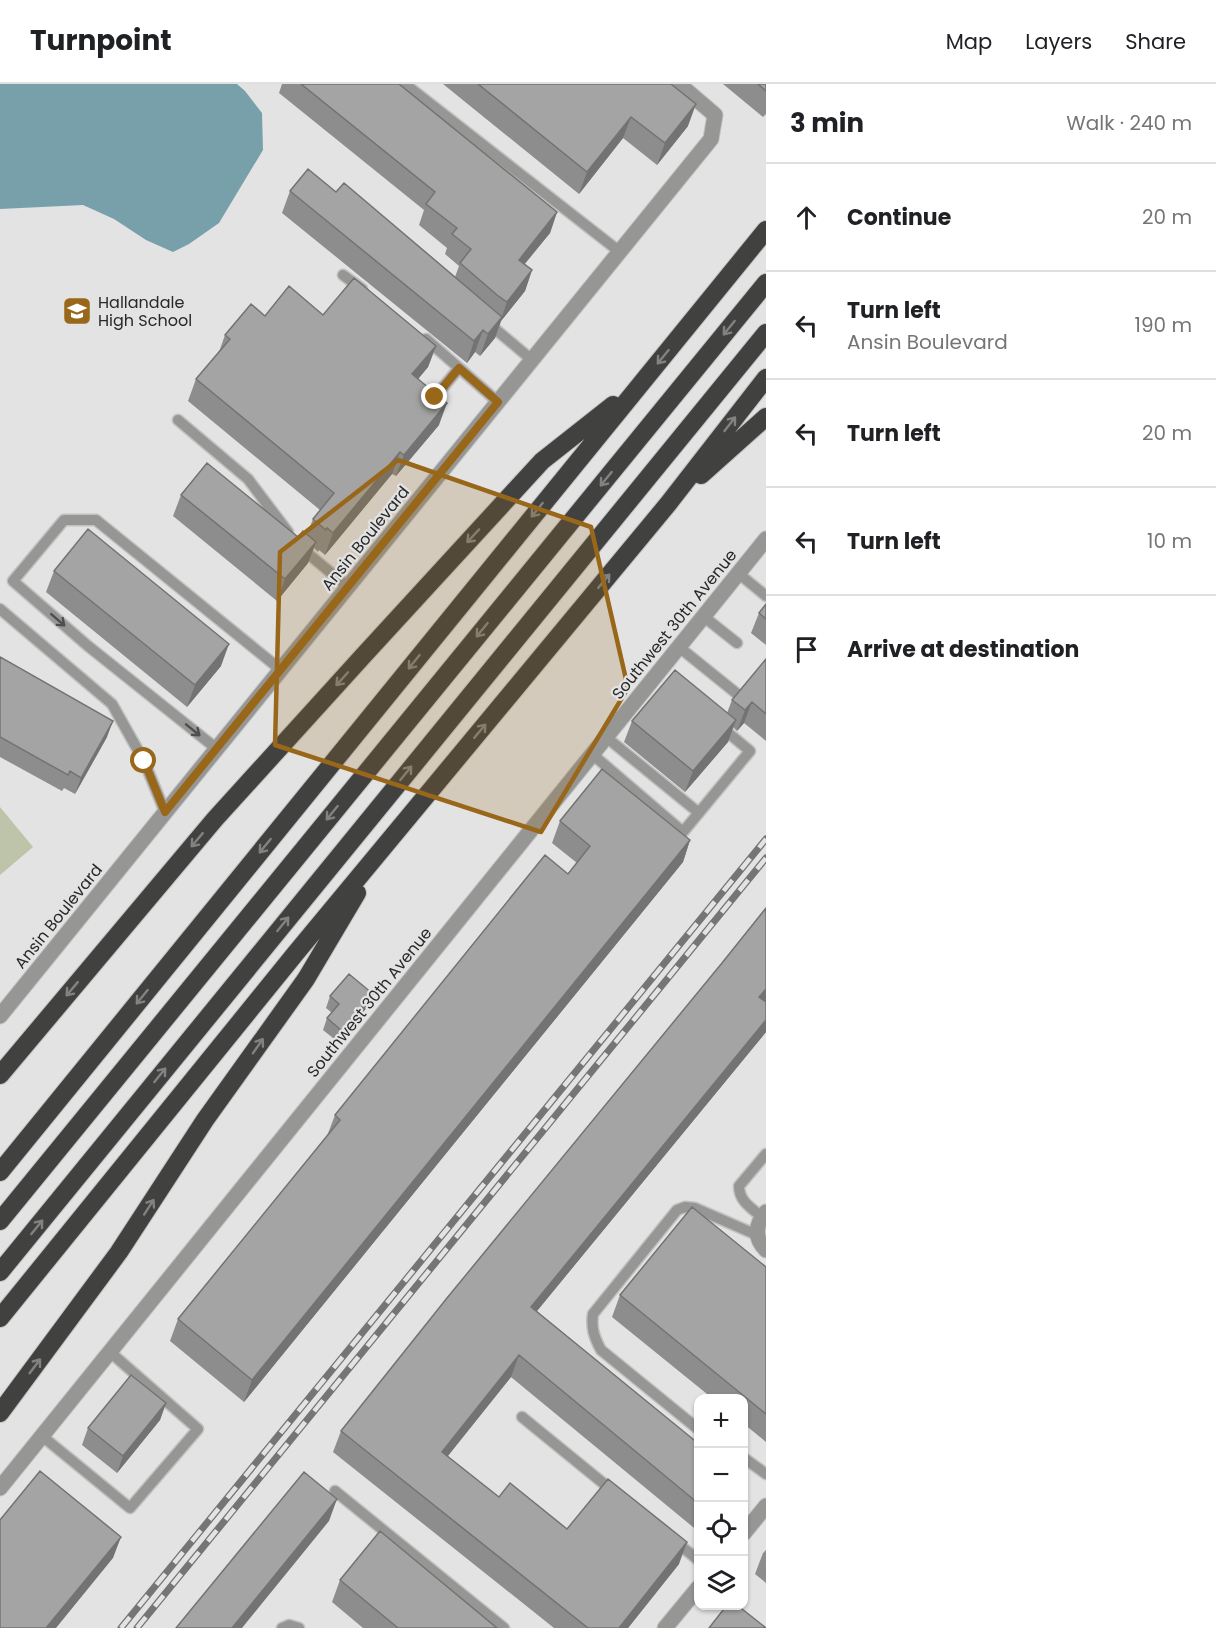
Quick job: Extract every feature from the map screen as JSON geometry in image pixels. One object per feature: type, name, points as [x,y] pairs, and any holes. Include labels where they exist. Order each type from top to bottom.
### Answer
[{"type":"highway","points":[[0,1172],[766,230]]},
{"type":"highway","points":[[0,1221],[766,283]]},
{"type":"highway","points":[[0,1272],[766,333]]},
{"type":"highway","points":[[0,1318],[389,840],[668,504],[766,378]]},
{"type":"highway","points":[[0,1075],[215,819],[542,461],[640,384]]},
{"type":"highway","points":[[668,504],[766,417]]},
{"type":"highway","points":[[0,1413],[119,1252],[205,1120],[306,979],[389,840]]},
{"type":"street","name":"Ansin Boulevard","points":[[0,1016],[711,139],[715,115],[679,84]]},
{"type":"street","name":"Southwest 30th Avenue","points":[[0,1488],[592,754],[661,677],[679,647],[766,539]]},
{"type":"street","points":[[764,1214],[757,1234],[759,1242],[766,1250]]},
{"type":"street","points":[[748,1528],[766,1506]]},
{"type":"street","points":[[665,1628],[694,1594]]},
{"type":"lane","points":[[405,84],[620,252]]},
{"type":"lane","points":[[343,275],[371,297]]},
{"type":"lane","points":[[488,323],[532,360]]},
{"type":"lane","points":[[419,332],[498,402]]},
{"type":"lane","points":[[435,397],[459,368]]},
{"type":"lane","points":[[178,420],[248,479],[298,545],[348,587]]},
{"type":"lane","points":[[217,749],[88,646],[13,581],[64,520],[96,520],[281,670]]},
{"type":"lane","points":[[738,573],[766,596]]},
{"type":"lane","points":[[0,609],[112,704],[144,761],[165,812]]},
{"type":"lane","points":[[703,616],[737,643]]},
{"type":"lane","points":[[679,647],[736,693]]},
{"type":"lane","points":[[592,754],[683,832],[750,752],[708,716]]},
{"type":"lane","points":[[606,737],[699,813]]},
{"type":"lane","points":[[764,1214],[744,1202],[739,1195],[739,1186],[766,1154]]},
{"type":"lane","points":[[694,1425],[601,1350],[592,1326],[593,1314],[677,1210],[685,1207],[695,1208],[757,1234]]},
{"type":"lane","points":[[42,1436],[130,1508],[198,1429],[110,1352]]},
{"type":"lane","points":[[522,1417],[620,1497]]},
{"type":"lane","points":[[748,1461],[766,1474]]},
{"type":"lane","points":[[335,1491],[504,1628]]},
{"type":"lane","points":[[664,1532],[694,1556]]},
{"type":"lane","points":[[282,1628],[289,1625],[299,1628]]},
{"type":"highlighted area","points":[[398,460],[591,527],[628,688],[541,832],[275,745],[280,552]]},
{"type":"green space","points":[[0,807],[33,847],[0,875]]},
{"type":"water","points":[[0,84],[237,84],[262,113],[263,150],[219,223],[173,252],[146,240],[114,219],[83,205],[0,209]]},
{"type":"building","points":[[301,84],[399,84],[557,212],[519,260],[532,270],[507,302],[460,263],[471,249],[452,234],[457,228],[426,204],[435,192]]},
{"type":"building","points":[[478,84],[671,84],[696,104],[665,143],[631,117],[587,172]]},
{"type":"building","points":[[758,84],[766,84],[766,91]]},
{"type":"building","points":[[308,169],[336,192],[344,183],[502,317],[488,334],[483,330],[474,341],[290,191]]},
{"type":"building","points":[[354,278],[436,346],[412,374],[447,403],[404,455],[400,452],[333,533],[313,519],[334,493],[196,379],[230,339],[225,335],[251,304],[265,316],[289,286],[323,315]]},
{"type":"building","points":[[207,463],[298,537],[303,531],[316,542],[285,579],[181,495]]},
{"type":"building","points":[[88,529],[229,644],[195,685],[54,571]]},
{"type":"building","points":[[766,604],[766,619],[759,613]]},
{"type":"building","points":[[0,657],[113,721],[81,778],[70,771],[68,775],[0,737]]},
{"type":"building","points":[[766,659],[766,714],[752,702],[745,710],[732,700]]},
{"type":"building","points":[[675,670],[736,720],[693,771],[632,721]]},
{"type":"building","points":[[602,769],[690,840],[252,1380],[178,1319],[340,1120],[335,1115],[545,855],[568,874],[590,846],[560,821]]},
{"type":"building","points":[[766,908],[766,989],[759,997],[766,1002],[766,1020],[531,1307],[694,1440],[694,1500],[519,1355],[442,1452],[499,1497],[510,1483],[567,1529],[608,1479],[687,1542],[619,1628],[588,1628],[341,1431]]},
{"type":"building","points":[[349,974],[373,994],[342,1031],[327,1018],[339,1004],[330,996]]},
{"type":"building","points":[[692,1207],[766,1267],[766,1414],[748,1399],[748,1394],[741,1394],[620,1295]]},
{"type":"building","points":[[131,1375],[166,1403],[123,1456],[88,1428]]},
{"type":"building","points":[[40,1471],[121,1537],[46,1628],[0,1628],[0,1520]]},
{"type":"building","points":[[304,1472],[337,1499],[232,1628],[176,1628]]},
{"type":"building","points":[[380,1531],[497,1628],[398,1628],[340,1580]]},
{"type":"building","points":[[723,1610],[743,1610],[766,1628],[709,1628]]},
{"type":"railway","points":[[121,1628],[766,839]]},
{"type":"railway","points":[[137,1628],[766,858]]},
{"type":"place","name":"Hallandale High School","points":[[77,311]]},
{"type":"route","points":[[144,761],[165,812],[498,402],[459,368],[435,397]]}]
